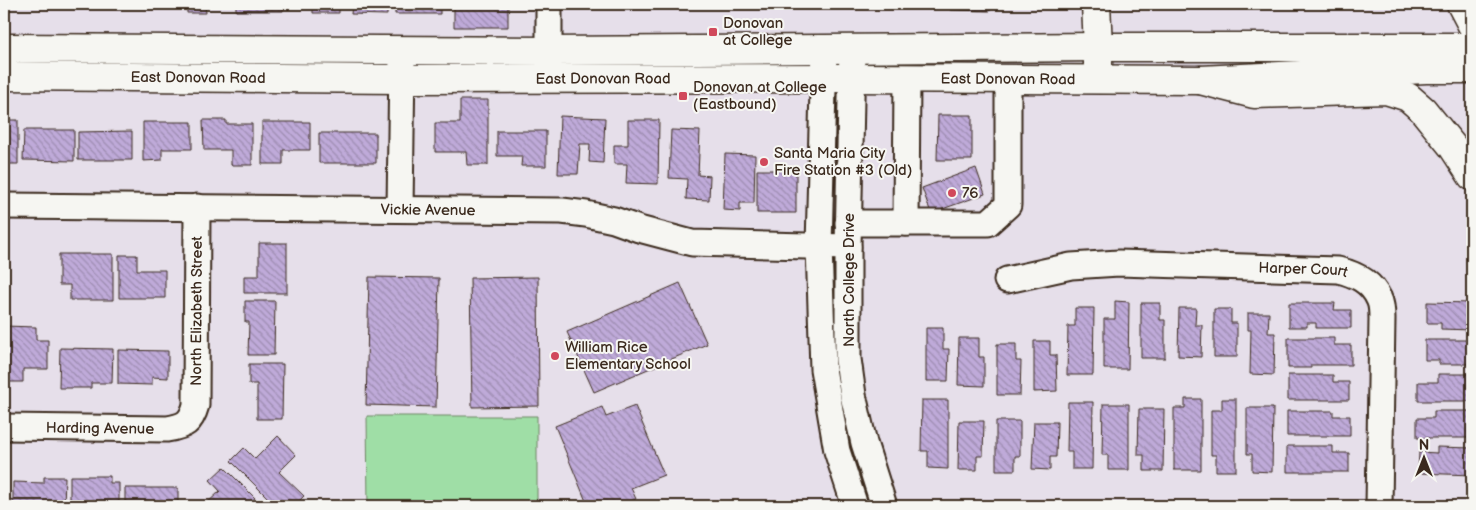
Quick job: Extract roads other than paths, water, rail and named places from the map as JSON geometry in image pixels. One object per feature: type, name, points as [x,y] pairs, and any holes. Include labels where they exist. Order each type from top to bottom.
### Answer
[{"type":"main road","points":[[1096,4],[1098,79]]},
{"type":"main road","points":[[1461,4],[1472,25]]},
{"type":"main road","name":"East Donovan Road","points":[[4,48],[549,51],[1098,47],[1421,58],[1472,70]]},
{"type":"main road","name":"East Donovan Road","points":[[4,76],[402,79],[908,78],[1200,80],[1421,58],[1472,47]]},
{"type":"main road","points":[[1200,80],[1254,94],[1386,90],[1408,97],[1423,110],[1454,147],[1472,176]]},
{"type":"street","points":[[549,4],[549,78]]},
{"type":"street","name":"North College Drive","points":[[824,49],[819,246],[823,369],[836,451],[855,506]]},
{"type":"street","name":"North College Drive","points":[[852,49],[848,235],[848,359],[864,443],[884,506]]},
{"type":"street","points":[[400,210],[402,51]]},
{"type":"street","points":[[906,223],[908,78]]},
{"type":"street","name":"Vickie Avenue","points":[[4,206],[562,211],[614,220],[639,230],[692,243],[819,246],[848,235],[906,223],[988,223],[1008,205],[1008,79]]},
{"type":"street","name":"North Elizabeth Street","points":[[193,416],[196,405],[198,207]]},
{"type":"street","name":"Harper Court","points":[[1008,280],[1071,266],[1118,264],[1338,270],[1352,273],[1369,284],[1380,300],[1382,319],[1379,506]]},
{"type":"street","name":"Harding Avenue","points":[[4,427],[167,429],[182,426],[193,416]]},
{"type":"place","name":"Donovan at College","points":[[713,32]]},
{"type":"place","name":"Donovan at College (Eastbound)","points":[[683,96]]},
{"type":"place","name":"Santa Maria City Fire Station #3 (Old)","points":[[764,162]]},
{"type":"place","name":"76","points":[[952,193]]},
{"type":"place","name":"William Rice Elementary School","points":[[555,356]]}]
